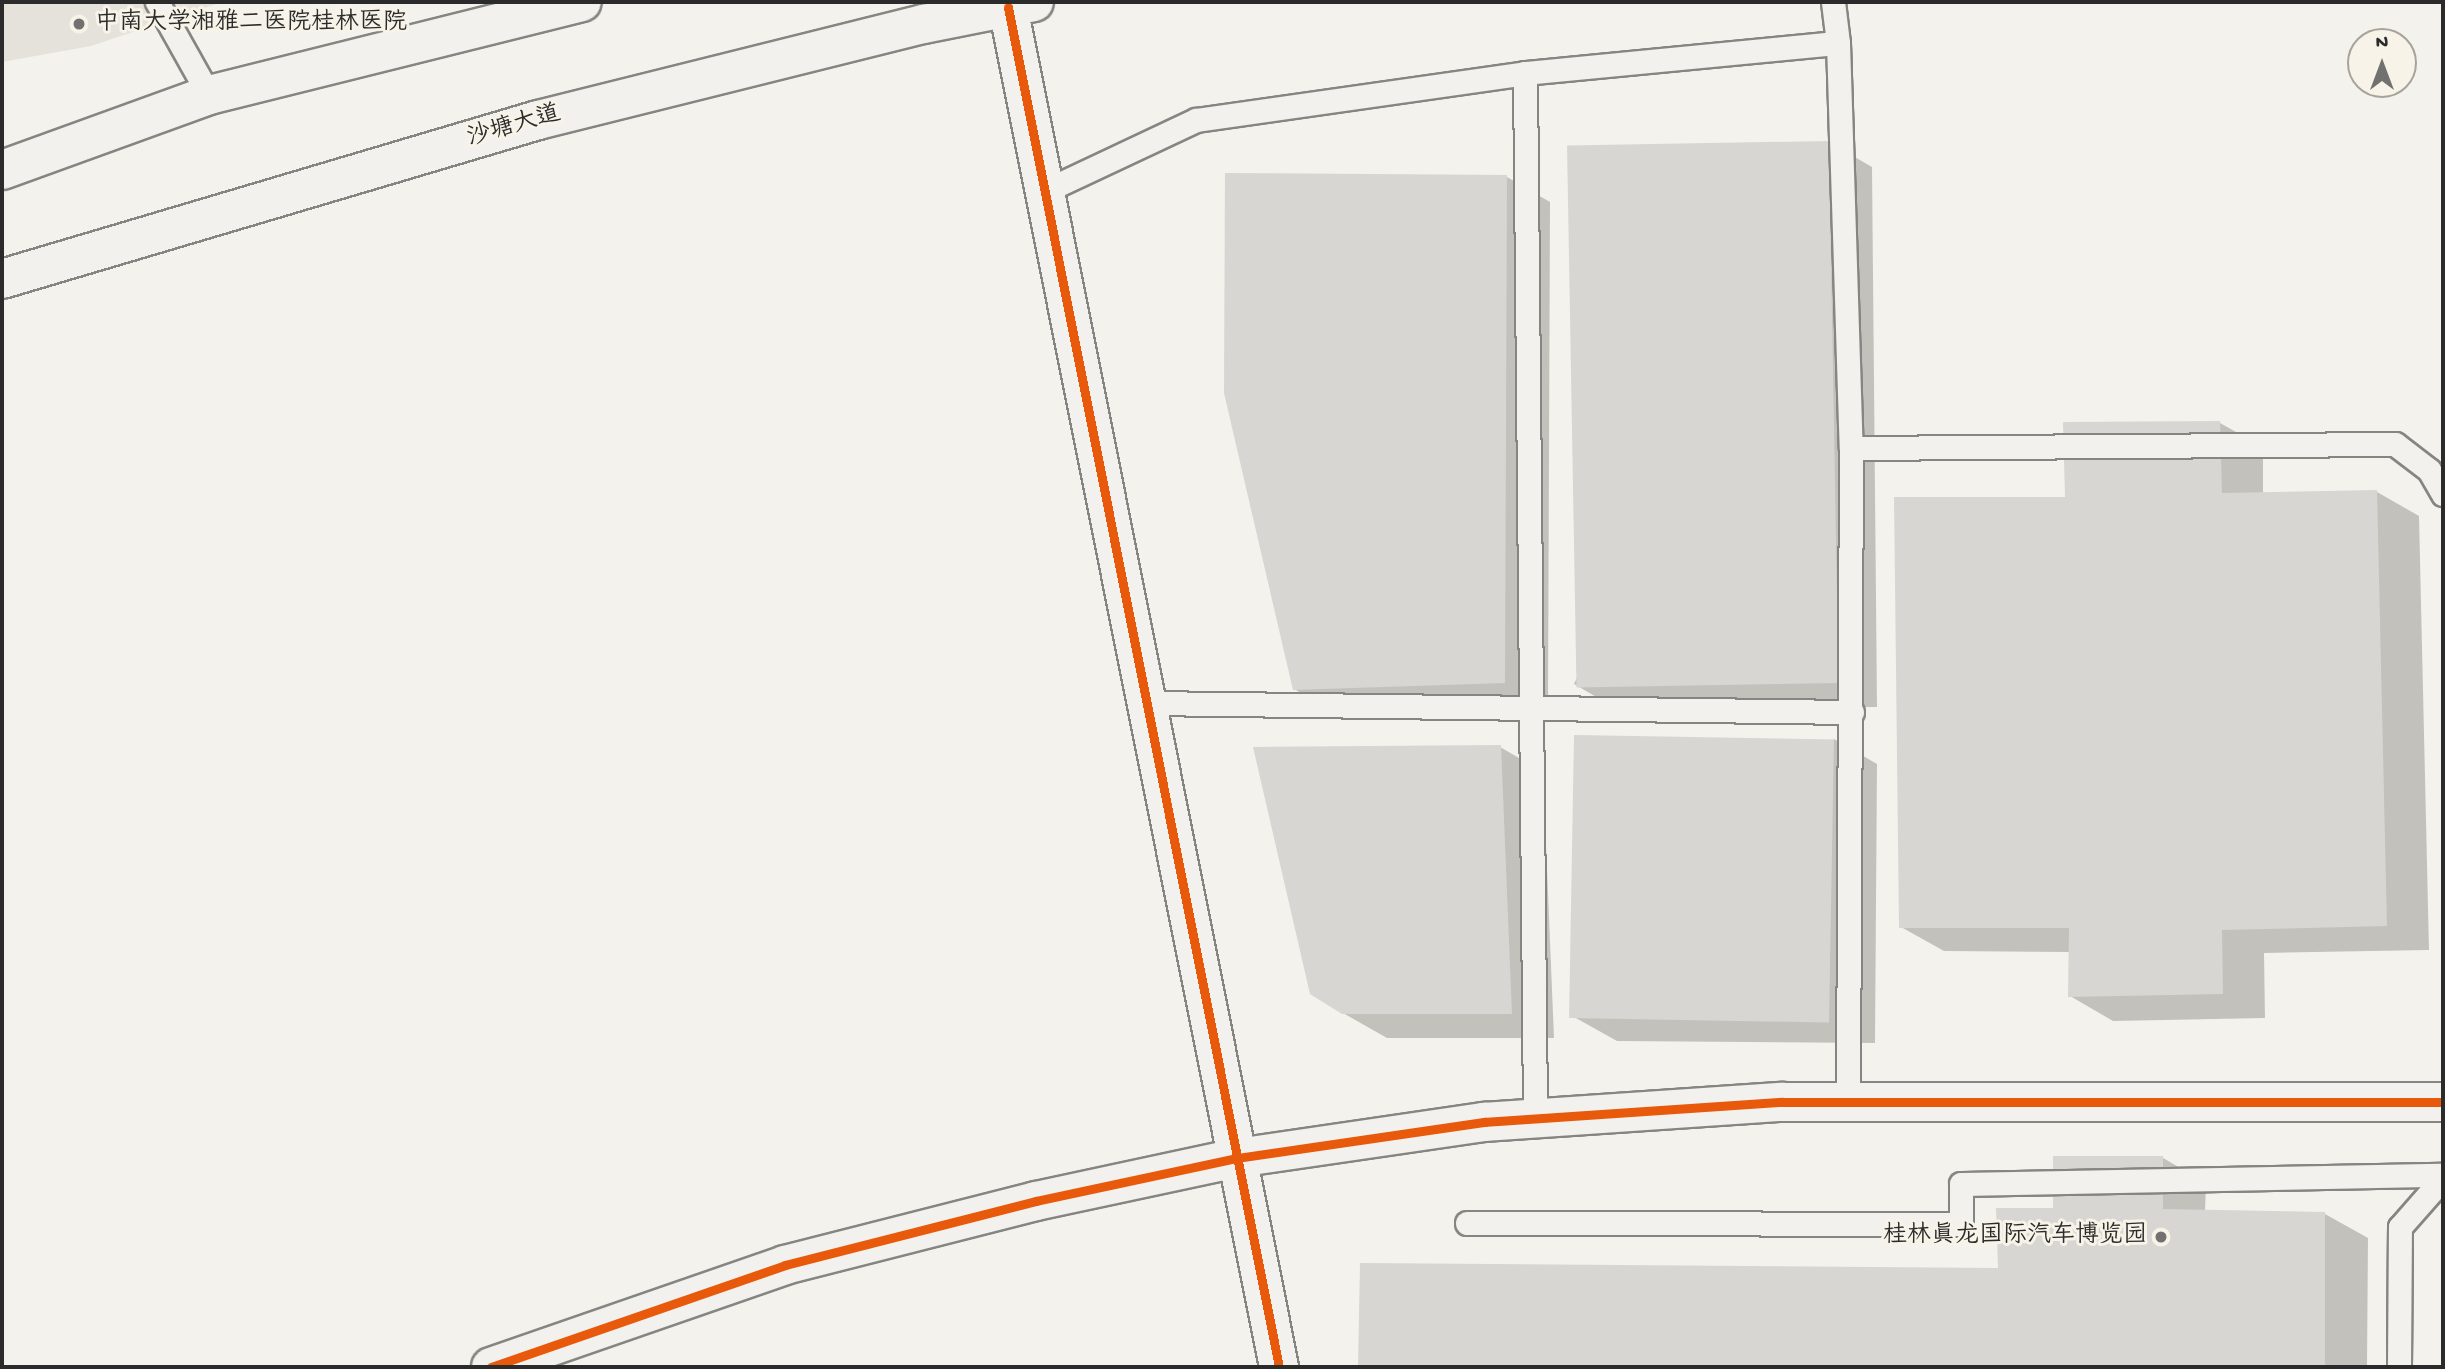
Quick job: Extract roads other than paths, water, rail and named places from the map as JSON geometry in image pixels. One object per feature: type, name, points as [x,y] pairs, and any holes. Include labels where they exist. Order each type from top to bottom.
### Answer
[{"type":"street","points":[[2,170],[209,95],[582,2]]},
{"type":"street","points":[[1021,4],[1045,191],[1279,1367]]},
{"type":"street","name":"沙塘大道","points":[[2,279],[74,254],[538,120],[1021,4]]},
{"type":"street","points":[[491,1367],[785,1265],[1036,1201],[1237,1158],[1535,1118],[1848,1102],[2443,1102]]},
{"type":"lane","points":[[157,2],[209,95]]},
{"type":"lane","points":[[1833,2],[1838,43],[1851,448],[1852,712],[1848,1102]]},
{"type":"lane","points":[[1045,191],[1196,120],[1525,73],[1838,43]]},
{"type":"lane","points":[[1525,73],[1535,1118]]},
{"type":"lane","points":[[1851,448],[2395,444],[2429,470],[2443,494]]},
{"type":"lane","points":[[1146,703],[1852,712]]},
{"type":"lane","points":[[1467,1223],[1961,1224],[1961,1185],[2443,1176]]},
{"type":"lane","points":[[2399,1367],[2400,1227],[2443,1176]]},
{"type":"place","name":"中南大学湘雅二医院桂林医院","points":[[79,24]]},
{"type":"place","name":"桂林真龙国际汽车博览园","points":[[2161,1237]]}]
